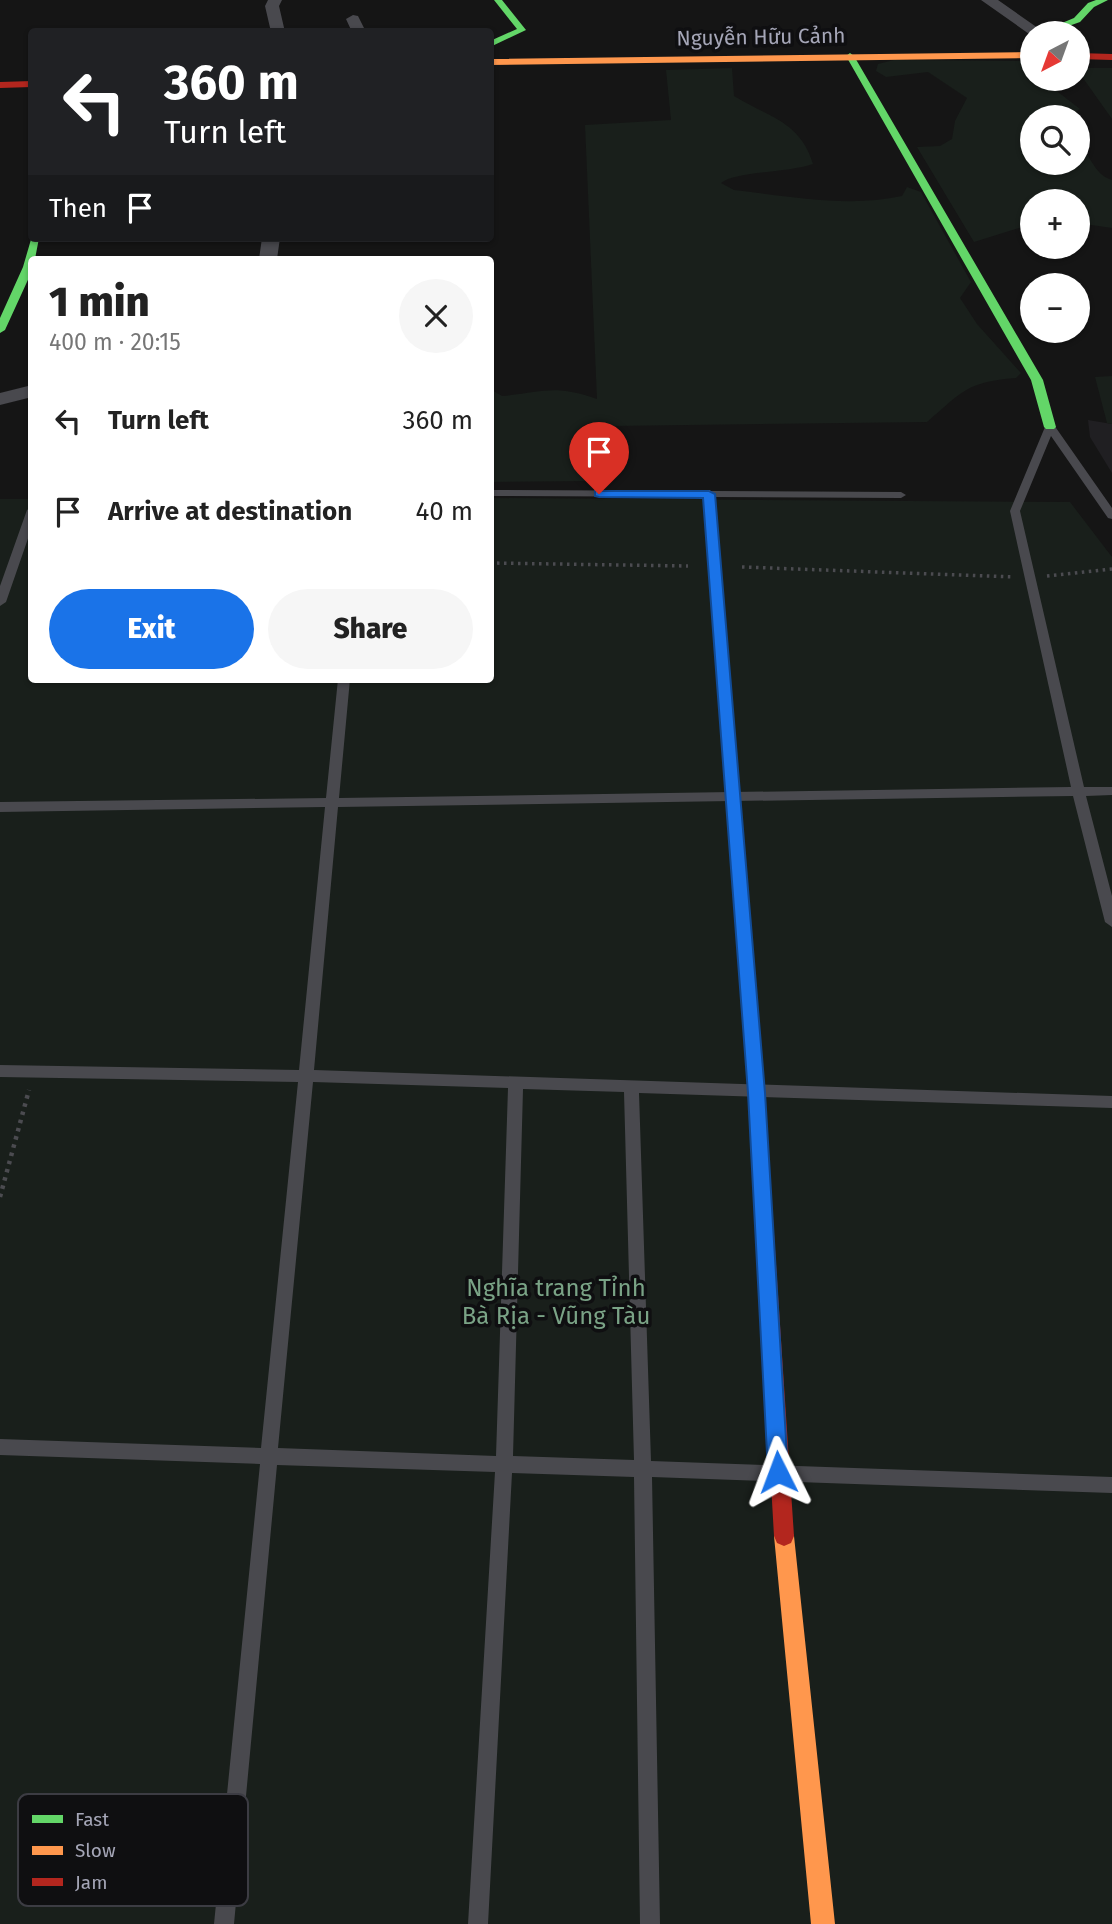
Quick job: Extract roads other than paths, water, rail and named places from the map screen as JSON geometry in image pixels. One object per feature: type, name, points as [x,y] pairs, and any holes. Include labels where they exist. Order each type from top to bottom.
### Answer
[{"type":"street","points":[[275,0],[272,6],[277,28]]},
{"type":"street","points":[[494,42],[522,30],[498,0]]},
{"type":"street","points":[[988,0],[1021,21]]},
{"type":"street","points":[[1074,21],[1091,5],[1104,0]]},
{"type":"street","points":[[1005,55],[1020,46]]},
{"type":"street","name":"Nguyễn Hữu Cảnh","points":[[494,62],[1020,55]]},
{"type":"street","points":[[850,56],[1037,380],[1050,427]]},
{"type":"street","points":[[1090,56],[1112,57]]},
{"type":"street","points":[[0,85],[28,84]]},
{"type":"street","points":[[0,330],[4,313],[28,267]]},
{"type":"street","points":[[0,399],[28,392]]},
{"type":"street","points":[[709,494],[757,1093],[778,1472],[823,1924]]},
{"type":"lane","points":[[1050,427],[1112,516]]},
{"type":"lane","points":[[1050,427],[1015,511],[1078,791],[1112,922]]},
{"type":"lane","points":[[494,493],[901,495]]},
{"type":"lane","points":[[0,603],[28,522]]},
{"type":"lane","points":[[237,1794],[344,683]]},
{"type":"lane","points":[[0,807],[1112,791]]},
{"type":"lane","points":[[0,1071],[307,1076],[757,1093],[1112,1102]]},
{"type":"lane","points":[[478,1924],[504,1464],[516,1084]]},
{"type":"lane","points":[[631,1088],[643,1468],[650,1924]]},
{"type":"lane","points":[[0,1447],[1112,1485]]},
{"type":"lane","points":[[224,1924],[226,1906]]},
{"type":"park label","name":"Nghĩa trang Tỉnh Bà Rịa - Vũng Tàu","points":[[556,1302]]}]
